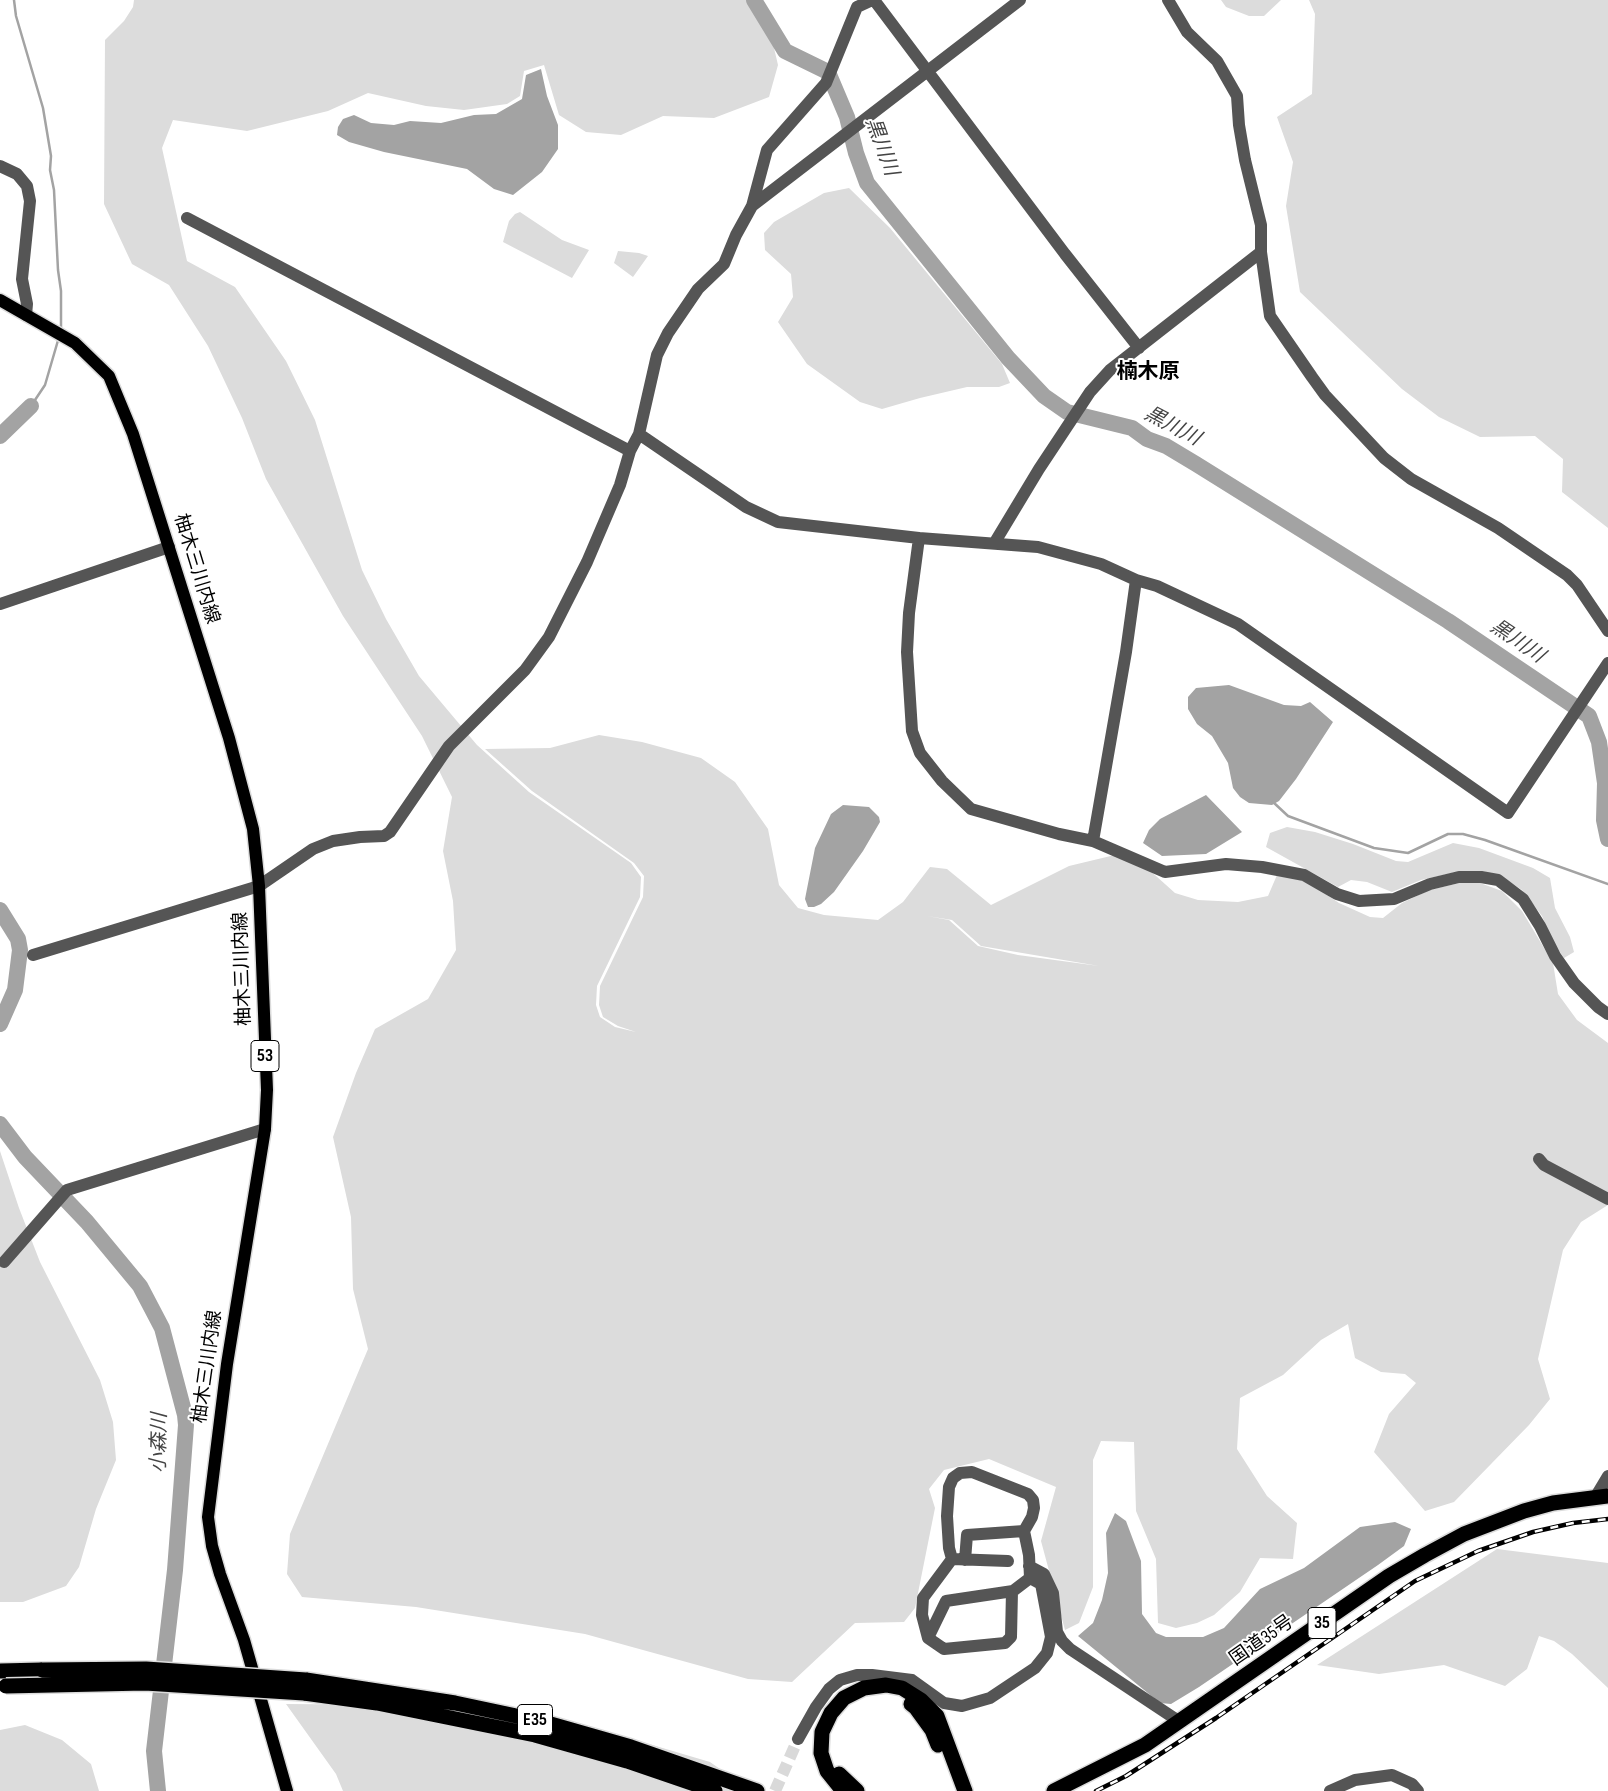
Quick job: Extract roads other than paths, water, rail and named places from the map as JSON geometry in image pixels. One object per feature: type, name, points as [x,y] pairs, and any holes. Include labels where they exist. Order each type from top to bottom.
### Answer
[{"type":"highway","name":"国道35号","points":[[1054,1791],[1146,1745],[1389,1576],[1425,1554],[1464,1534],[1524,1511],[1602,1496]]},
{"type":"highway","name":"E35","points":[[0,1671],[146,1669],[456,1703],[540,1721],[632,1747],[757,1791]]},
{"type":"highway","name":"E35","points":[[3,1686],[145,1683],[305,1686],[536,1735],[627,1761],[715,1791]]},
{"type":"highway","points":[[843,1791],[827,1771],[822,1753],[822,1732],[831,1713],[844,1698],[864,1688],[886,1685],[902,1688],[921,1700],[937,1716],[965,1791]]},
{"type":"highway","points":[[857,1791],[840,1775],[832,1758],[830,1738],[835,1722],[849,1705],[867,1696],[886,1694],[904,1700],[916,1708],[932,1730],[954,1791]]},
{"type":"main road","name":"柚木三川内線","points":[[0,300],[75,343],[109,376],[134,434],[246,796],[253,829],[258,886],[267,1090],[265,1130],[227,1364],[208,1517],[212,1546],[220,1574],[244,1640],[287,1791]]},
{"type":"street","points":[[33,955],[258,886],[313,849],[333,841],[384,836],[390,832],[449,746],[525,670],[550,637],[566,608],[602,528],[630,451],[640,434],[657,355],[668,333],[698,289],[724,264],[736,235],[752,206],[767,150],[826,83],[857,7],[873,0],[1139,348]]},
{"type":"street","points":[[752,206],[1020,0]]},
{"type":"street","points":[[1168,0],[1188,32],[1217,61],[1238,96],[1239,125],[1243,152],[1261,225],[1261,252],[1270,316],[1325,395],[1384,458],[1411,479],[1498,528],[1567,575],[1577,585],[1608,631]]},
{"type":"street","points":[[1175,0],[1179,18]]},
{"type":"street","points":[[0,166],[17,174],[27,186],[30,201],[22,279],[29,316]]},
{"type":"street","points":[[187,218],[630,451]]},
{"type":"street","points":[[995,542],[1090,392],[1110,370],[1261,252]]},
{"type":"street","points":[[640,434],[678,462],[766,518],[778,522],[919,538],[995,542],[1038,547],[1101,564],[1136,580],[1157,586],[1238,624],[1508,813],[1608,663]]},
{"type":"street","points":[[919,538],[909,613],[908,652],[912,731],[920,753],[942,781],[971,809],[1059,834],[1093,841],[1165,872],[1226,864],[1262,868],[1304,875],[1337,894],[1359,900],[1394,899],[1430,884],[1459,877],[1481,877],[1498,880],[1523,899],[1540,926],[1555,956],[1574,983],[1598,1007],[1608,1014]]},
{"type":"street","points":[[0,604],[169,547]]},
{"type":"street","points":[[1093,841],[1126,652],[1136,580]]},
{"type":"street","points":[[4,1262],[67,1190],[265,1130]]},
{"type":"street","points":[[1539,1159],[1544,1165],[1608,1198]]},
{"type":"street","points":[[798,1739],[829,1689],[840,1680],[872,1675],[912,1680],[944,1703],[962,1706],[990,1698],[1036,1668],[1047,1653],[1051,1637],[1040,1584],[1030,1572],[1024,1531],[1032,1517],[1033,1500],[1028,1494],[972,1472],[960,1473],[953,1478],[949,1487],[947,1516],[948,1548],[959,1560],[1008,1561]]},
{"type":"street","points":[[1602,1496],[1608,1476]]},
{"type":"street","points":[[1012,1591],[1011,1636],[1005,1643],[944,1649],[928,1638],[922,1615],[923,1598],[959,1560],[967,1535],[1024,1531]]},
{"type":"street","points":[[1030,1572],[1044,1574],[1053,1593],[1057,1632],[1070,1649],[1180,1722]]},
{"type":"street","points":[[928,1638],[946,1601],[1012,1591],[1030,1572]]},
{"type":"street","points":[[1330,1791],[1392,1775],[1412,1784],[1418,1791]]},
{"type":"waterway","points":[[14,0],[16,16],[43,108],[51,156],[50,170],[54,190],[58,270],[61,291],[61,329]]},
{"type":"waterway","name":"黒川川","points":[[754,0],[785,51],[828,72],[847,117],[856,153],[867,183],[1008,358],[1044,396],[1067,412],[1132,428],[1147,439],[1166,446],[1448,621],[1589,716],[1599,742],[1605,783],[1604,820],[1608,839]]},
{"type":"waterway","points":[[31,406],[45,385],[59,337]]},
{"type":"waterway","name":"小森川","points":[[0,436],[31,406]]},
{"type":"waterway","points":[[1273,802],[1288,816],[1374,848],[1408,853],[1448,834],[1463,834],[1608,884]]},
{"type":"waterway","name":"小森川","points":[[0,910],[18,939],[20,950],[15,990],[0,1024]]},
{"type":"waterway","name":"小森川","points":[[0,1124],[25,1157],[87,1222],[140,1286],[162,1328],[185,1415],[186,1425],[175,1570],[154,1751],[158,1791]]},
{"type":"tunnel","points":[[775,1791],[798,1739]]},
{"type":"railway","points":[[1096,1791],[1126,1776],[1216,1718],[1415,1581],[1478,1551],[1533,1532],[1573,1523],[1608,1519]]},
{"type":"district","name":"楠木原","points":[[1148,373]]}]
